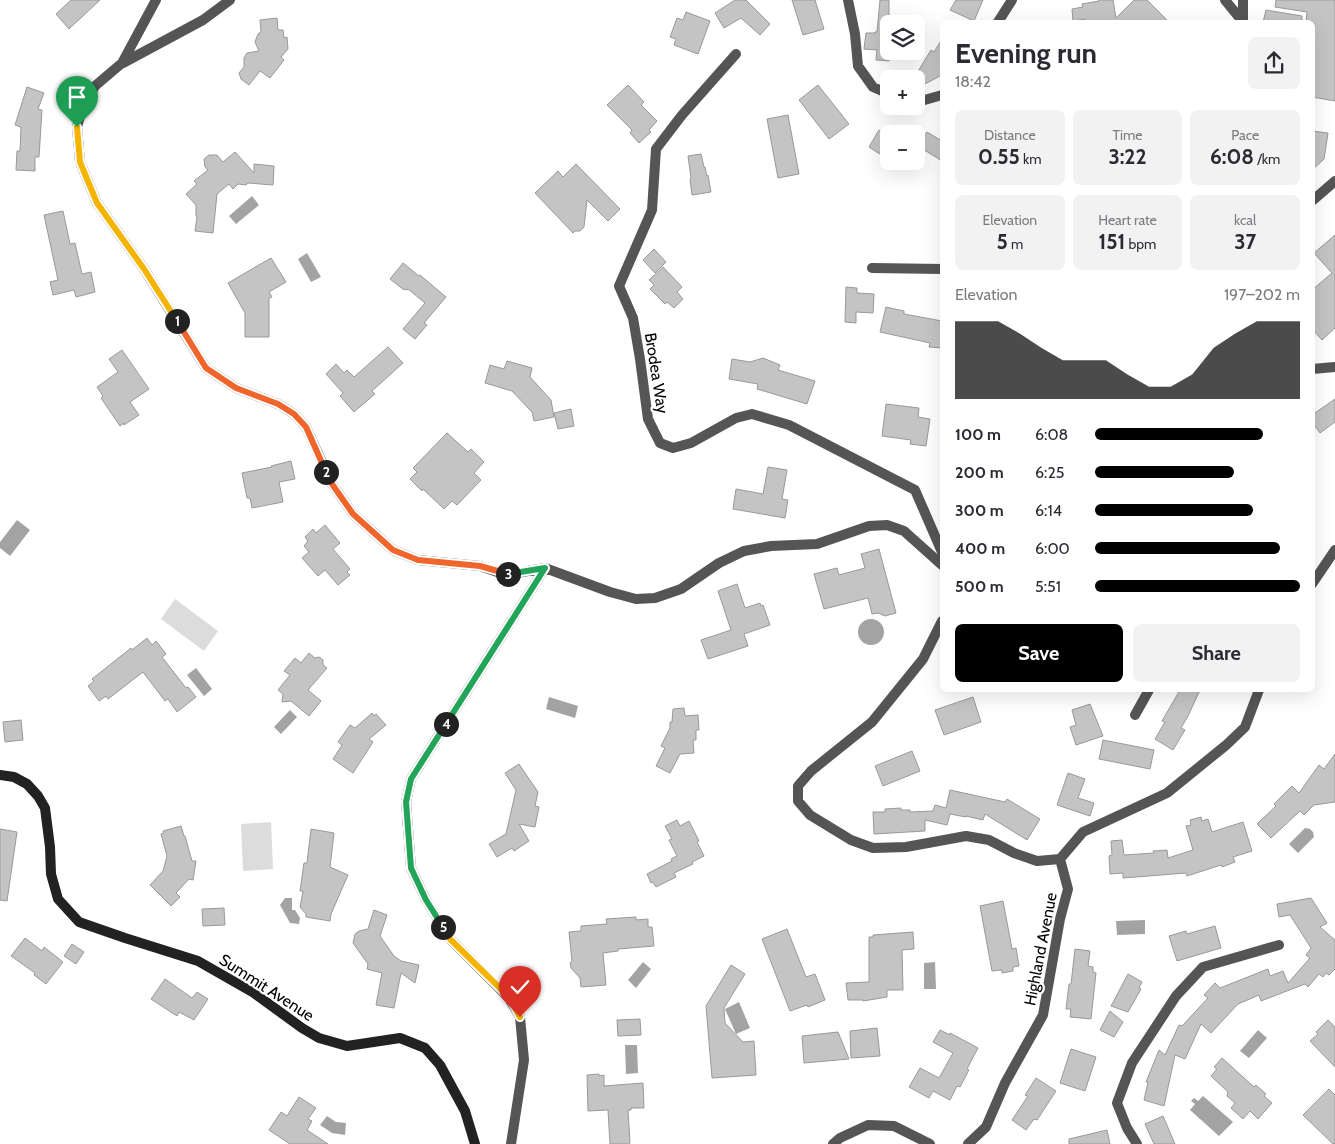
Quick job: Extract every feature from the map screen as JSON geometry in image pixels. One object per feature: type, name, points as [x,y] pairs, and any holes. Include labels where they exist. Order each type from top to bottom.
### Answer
[{"type":"street","points":[[122,63],[156,0]]},
{"type":"street","points":[[230,0],[204,20],[122,63],[95,86],[82,109],[77,127],[80,162],[97,203],[144,269],[206,368],[236,388],[278,404],[294,414],[306,427],[332,484],[353,514],[393,550],[418,560],[480,566],[506,575],[545,568],[610,592],[636,599],[655,598],[681,589],[719,563],[744,551],[771,546],[817,544],[869,526],[887,525],[904,531],[940,562]]},
{"type":"street","points":[[848,0],[855,34],[858,66],[873,87],[880,90]]},
{"type":"street","points":[[999,20],[1012,0]]},
{"type":"street","points":[[1225,0],[1241,20]]},
{"type":"street","points":[[1243,0],[1243,20]]},
{"type":"street","name":"Brodea Way","points":[[736,54],[656,149],[652,210],[619,286],[632,318],[648,419],[660,443],[673,448],[692,443],[736,418],[752,414],[789,424],[915,490],[940,547]]},
{"type":"street","points":[[925,100],[940,96]]},
{"type":"street","points":[[1315,198],[1335,181]]},
{"type":"street","points":[[872,268],[940,269]]},
{"type":"street","points":[[1315,369],[1335,367]]},
{"type":"street","points":[[1315,580],[1335,550]]},
{"type":"street","points":[[511,1144],[524,1060],[520,1017],[510,998],[450,939],[426,900],[411,868],[406,802],[411,779],[545,568]]},
{"type":"street","points":[[940,625],[923,659],[872,722],[811,771],[798,786],[798,801],[810,815],[851,840],[874,848],[906,847],[966,836],[989,840],[1014,853],[1037,861],[1060,859],[1083,832],[1167,793],[1225,746],[1245,727],[1258,692]]},
{"type":"street","points":[[1135,714],[1148,692]]},
{"type":"street","name":"Summit Avenue","points":[[0,775],[14,777],[27,784],[38,796],[45,808],[51,874],[58,899],[79,922],[198,961],[254,993],[319,1038],[347,1046],[400,1038],[425,1048],[440,1065],[464,1111],[475,1144]]},
{"type":"street","name":"Highland Avenue","points":[[968,1144],[986,1128],[1005,1083],[1043,1015],[1060,919],[1068,889],[1060,859]]},
{"type":"street","points":[[1137,1144],[1127,1128],[1117,1103],[1132,1063],[1176,996],[1203,968],[1279,945]]},
{"type":"street","points":[[833,1144],[840,1138],[868,1125],[894,1126],[930,1144]]},
{"type":"shaded area","points":[[252,196],[259,205],[236,224],[229,216]]},
{"type":"shaded area","points":[[307,253],[321,277],[311,282],[298,259]]},
{"type":"shaded area","points":[[17,520],[30,530],[10,556],[0,548],[0,542]]},
{"type":"shaded area","points":[[175,599],[218,631],[204,651],[161,619]]},
{"type":"shaded area","points":[[871,619],[880,623],[884,632],[880,641],[871,645],[862,641],[858,632],[862,623]]},
{"type":"shaded area","points":[[196,668],[212,689],[204,696],[187,675]]},
{"type":"shaded area","points":[[549,697],[578,706],[575,718],[546,709]]},
{"type":"shaded area","points":[[290,710],[297,717],[281,734],[274,727]]},
{"type":"shaded area","points":[[271,822],[273,869],[243,871],[241,824]]},
{"type":"shaded area","points":[[1305,828],[1313,832],[1314,837],[1298,853],[1289,844]]},
{"type":"shaded area","points":[[285,898],[292,898],[292,910],[295,910],[300,918],[299,924],[290,923],[280,905]]},
{"type":"shaded area","points":[[1145,920],[1145,934],[1117,935],[1116,921]]},
{"type":"shaded area","points":[[643,962],[651,969],[636,988],[628,980]]},
{"type":"shaded area","points":[[935,962],[936,989],[924,989],[924,963]]},
{"type":"shaded area","points":[[739,1002],[750,1028],[736,1034],[725,1009]]},
{"type":"shaded area","points":[[1258,1030],[1267,1038],[1249,1058],[1240,1051]]},
{"type":"shaded area","points":[[625,1045],[637,1045],[638,1073],[626,1074]]},
{"type":"shaded area","points":[[1203,1096],[1233,1122],[1219,1136],[1190,1110],[1195,1104],[1191,1101],[1194,1098],[1198,1101]]},
{"type":"shaded area","points":[[327,1116],[336,1122],[346,1123],[345,1135],[332,1133],[320,1125]]},
{"type":"building","points":[[71,0],[100,0],[69,29],[56,14]]},
{"type":"building","points":[[735,0],[746,0],[770,24],[760,35],[741,18],[724,28],[715,13]]},
{"type":"building","points":[[792,0],[815,0],[824,29],[803,35]]},
{"type":"building","points":[[880,0],[889,0],[889,15],[880,15],[880,60],[889,61],[876,60],[877,50],[864,49],[866,33],[877,32]]},
{"type":"building","points":[[956,0],[983,0],[974,20],[950,10]]},
{"type":"building","points":[[1113,0],[1116,18],[1134,0],[1147,0],[1167,20],[1073,20],[1072,9],[1083,7],[1082,4]]},
{"type":"building","points":[[1276,0],[1335,0],[1335,101],[1315,98],[1315,20],[1306,20],[1307,12],[1275,7]]},
{"type":"building","points":[[1266,10],[1302,16],[1302,20],[1264,20]]},
{"type":"building","points":[[686,12],[710,21],[698,54],[674,45],[676,39],[670,37],[677,18],[683,20]]},
{"type":"building","points":[[277,18],[278,30],[283,30],[284,38],[287,37],[288,49],[281,57],[284,60],[270,78],[260,71],[249,85],[241,79],[239,73],[244,67],[244,58],[247,53],[259,51],[255,42],[258,34],[261,32],[260,20]]},
{"type":"building","points":[[940,42],[940,76],[925,84],[925,70],[919,70],[931,50],[934,52]]},
{"type":"building","points":[[628,85],[644,102],[641,105],[657,121],[649,130],[651,132],[639,143],[630,133],[632,130],[607,105]]},
{"type":"building","points":[[818,85],[849,124],[829,139],[799,100]]},
{"type":"building","points":[[27,87],[44,93],[38,109],[42,110],[39,157],[35,157],[35,171],[16,170],[17,151],[20,151],[21,127],[15,125]]},
{"type":"building","points":[[788,115],[799,174],[778,178],[767,119]]},
{"type":"building","points":[[879,130],[880,131],[880,154],[869,147]]},
{"type":"building","points":[[1315,131],[1328,133],[1324,159],[1315,167]]},
{"type":"building","points":[[927,132],[940,140],[940,160],[925,150],[925,135]]},
{"type":"building","points":[[235,152],[254,173],[254,164],[274,166],[273,185],[238,184],[233,189],[229,184],[217,194],[213,233],[195,231],[196,205],[186,194],[197,184],[194,181],[208,170],[205,167],[204,159],[209,155],[217,155],[223,162]]},
{"type":"building","points":[[701,154],[711,192],[692,195],[688,156]]},
{"type":"building","points":[[576,164],[620,209],[608,221],[587,200],[584,227],[580,231],[573,233],[535,193],[558,171],[563,177]]},
{"type":"building","points":[[63,211],[70,244],[75,243],[82,274],[91,272],[95,292],[76,297],[74,290],[53,295],[50,282],[58,280],[44,215]]},
{"type":"building","points":[[1335,235],[1335,328],[1322,340],[1315,332],[1315,287],[1332,273],[1315,252]]},
{"type":"building","points":[[654,249],[666,262],[655,273],[643,260]]},
{"type":"building","points":[[271,258],[286,282],[269,292],[272,297],[269,298],[269,337],[245,337],[245,313],[228,283]]},
{"type":"building","points":[[403,263],[446,297],[424,323],[427,325],[415,339],[403,329],[425,303],[408,289],[404,290],[390,279]]},
{"type":"building","points":[[663,267],[682,287],[677,292],[683,299],[674,308],[667,302],[665,304],[650,289],[654,285],[649,280]]},
{"type":"building","points":[[846,287],[857,288],[857,293],[874,294],[873,313],[856,312],[856,323],[845,322]]},
{"type":"building","points":[[886,307],[904,311],[904,314],[940,321],[940,348],[929,347],[930,343],[880,332]]},
{"type":"building","points":[[388,347],[403,363],[372,391],[375,394],[354,412],[340,396],[343,393],[326,374],[336,364],[344,373],[347,370],[354,377]]},
{"type":"building","points":[[122,350],[149,389],[130,402],[139,415],[120,426],[101,398],[103,396],[97,387],[118,372],[109,359]]},
{"type":"building","points":[[763,358],[780,365],[778,370],[815,381],[807,404],[757,389],[758,384],[729,379],[732,359],[750,362]]},
{"type":"building","points":[[507,361],[532,368],[530,377],[551,400],[554,417],[534,421],[532,412],[512,391],[485,383],[490,365],[504,369]]},
{"type":"building","points":[[1335,399],[1335,422],[1320,433],[1315,426],[1315,413]]},
{"type":"building","points":[[886,404],[919,408],[918,417],[930,419],[926,446],[910,444],[911,440],[882,436]]},
{"type":"building","points":[[571,409],[574,426],[558,429],[554,413]]},
{"type":"building","points":[[447,433],[468,452],[471,449],[484,462],[474,473],[481,480],[457,505],[452,501],[444,509],[410,479],[417,472],[413,468]]},
{"type":"building","points":[[291,461],[295,479],[279,482],[283,502],[252,508],[250,498],[247,498],[242,473]]},
{"type":"building","points":[[768,467],[787,470],[782,499],[788,500],[785,518],[733,509],[736,489],[763,494]]},
{"type":"building","points":[[325,525],[340,543],[333,549],[350,569],[347,572],[350,575],[338,585],[325,570],[318,576],[302,558],[309,552],[304,546],[308,541],[305,537],[313,529],[316,533]]},
{"type":"building","points":[[879,549],[896,613],[885,616],[878,613],[872,614],[868,598],[824,609],[814,574],[837,568],[839,575],[865,568],[861,554]]},
{"type":"building","points":[[737,584],[745,608],[760,603],[761,606],[763,605],[770,625],[744,634],[748,646],[708,659],[701,640],[731,630],[718,591]]},
{"type":"building","points":[[147,638],[152,645],[156,641],[166,654],[162,657],[186,688],[188,687],[196,697],[177,712],[168,699],[165,701],[143,672],[108,699],[106,696],[99,701],[88,686],[94,681],[92,679],[131,648],[132,650]]},
{"type":"building","points":[[309,653],[315,658],[319,657],[323,660],[323,665],[327,668],[308,690],[321,701],[309,716],[291,701],[282,702],[283,694],[278,690],[290,675],[284,671],[295,658],[301,663]]},
{"type":"building","points":[[1179,692],[1199,692],[1181,728],[1185,730],[1173,750],[1155,739],[1165,722],[1162,721]]},
{"type":"building","points":[[973,697],[981,722],[944,735],[935,710]]},
{"type":"building","points":[[1090,704],[1103,736],[1076,745],[1070,727],[1076,725],[1072,710]]},
{"type":"building","points":[[684,708],[685,716],[698,715],[699,730],[696,730],[696,740],[693,740],[694,753],[680,754],[670,773],[656,766],[665,748],[661,746],[670,728],[670,722],[672,722],[673,709]]},
{"type":"building","points":[[372,713],[374,716],[376,714],[386,725],[369,739],[373,742],[353,773],[333,759],[342,745],[338,742],[350,725],[355,728]]},
{"type":"building","points":[[21,720],[23,740],[5,742],[3,722]]},
{"type":"building","points":[[1103,740],[1154,750],[1150,769],[1099,759]]},
{"type":"building","points":[[912,751],[920,771],[883,786],[875,766]]},
{"type":"building","points":[[1335,754],[1335,802],[1314,805],[1304,815],[1300,811],[1271,838],[1257,824],[1276,806],[1274,804],[1292,786],[1299,793],[1319,765],[1324,769]]},
{"type":"building","points":[[519,764],[538,792],[535,806],[539,807],[535,827],[519,824],[529,841],[514,851],[512,848],[497,857],[489,844],[506,834],[516,790],[505,773]]},
{"type":"building","points":[[1068,773],[1085,779],[1078,798],[1094,803],[1090,816],[1057,805]]},
{"type":"building","points":[[950,790],[1005,802],[1007,799],[1040,819],[1027,840],[985,814],[983,820],[950,814],[947,825],[925,820],[925,831],[874,834],[873,812],[885,812],[885,809],[901,808],[901,810],[910,810],[910,812],[933,811],[935,805],[946,808]]},
{"type":"building","points":[[1201,817],[1202,821],[1208,819],[1212,832],[1243,822],[1252,851],[1233,857],[1235,862],[1222,867],[1221,865],[1187,876],[1186,873],[1123,878],[1123,873],[1110,874],[1109,856],[1112,855],[1111,841],[1122,840],[1124,855],[1167,850],[1168,858],[1193,850],[1186,826],[1191,825],[1190,820]]},
{"type":"building","points":[[677,820],[680,826],[689,821],[704,856],[692,862],[693,864],[674,873],[676,877],[656,887],[653,882],[651,883],[647,874],[672,861],[671,859],[677,856],[669,840],[672,839],[665,826]]},
{"type":"building","points":[[181,826],[192,861],[196,861],[193,880],[189,879],[176,893],[180,897],[171,906],[150,885],[163,871],[167,856],[161,834],[164,833],[163,831]]},
{"type":"building","points":[[0,829],[17,832],[7,901],[0,900]]},
{"type":"building","points":[[311,829],[334,833],[330,867],[348,875],[331,914],[330,921],[306,917],[306,914],[300,907],[303,891],[300,891],[304,863],[307,863]]},
{"type":"building","points":[[1311,898],[1327,923],[1320,927],[1335,940],[1335,969],[1329,975],[1326,973],[1323,977],[1319,974],[1308,987],[1305,984],[1261,1001],[1259,995],[1238,1004],[1211,1033],[1201,1024],[1185,1059],[1175,1055],[1164,1106],[1144,1100],[1148,1082],[1146,1082],[1159,1050],[1165,1055],[1179,1025],[1182,1026],[1208,998],[1204,995],[1215,983],[1220,988],[1268,969],[1270,976],[1283,971],[1288,983],[1310,958],[1306,955],[1311,948],[1290,915],[1279,917],[1277,904]]},
{"type":"building","points":[[1003,901],[1012,949],[1016,948],[1019,966],[1013,967],[1013,971],[1002,973],[1002,970],[992,971],[980,906]]},
{"type":"building","points":[[224,908],[225,925],[203,926],[202,909]]},
{"type":"building","points":[[374,910],[387,915],[380,936],[394,956],[401,961],[419,965],[415,983],[401,973],[394,1008],[376,1005],[382,973],[367,969],[368,964],[353,943],[355,934],[368,929]]},
{"type":"building","points":[[636,917],[636,920],[648,919],[648,927],[652,927],[654,946],[618,949],[618,951],[603,953],[606,985],[581,987],[580,978],[571,968],[569,932],[581,931],[581,926],[607,924],[606,919]]},
{"type":"building","points":[[1215,926],[1221,948],[1177,961],[1169,936],[1186,931],[1187,934]]},
{"type":"building","points":[[787,929],[806,977],[815,974],[825,1000],[808,1007],[807,1005],[790,1011],[762,939]]},
{"type":"building","points":[[913,932],[914,949],[902,950],[903,990],[887,990],[887,997],[863,1001],[848,1000],[846,983],[869,982],[869,937],[873,937],[873,935]]},
{"type":"building","points":[[25,938],[42,951],[44,947],[63,962],[46,984],[34,975],[35,973],[11,956]]},
{"type":"building","points":[[72,944],[84,952],[76,964],[64,956]]},
{"type":"building","points":[[1075,949],[1090,951],[1088,966],[1093,967],[1093,972],[1096,973],[1091,1019],[1070,1017],[1071,1009],[1066,1009]]},
{"type":"building","points":[[731,965],[745,974],[724,1008],[725,1023],[743,1042],[754,1041],[756,1075],[712,1078],[706,1006]]},
{"type":"building","points":[[1128,974],[1142,982],[1139,988],[1141,989],[1128,1012],[1111,1006]]},
{"type":"building","points":[[165,979],[192,998],[197,992],[208,999],[194,1020],[179,1012],[177,1016],[151,999]]},
{"type":"building","points":[[1110,1011],[1123,1022],[1114,1037],[1100,1030]]},
{"type":"building","points":[[640,1019],[641,1035],[618,1036],[617,1020]]},
{"type":"building","points":[[1328,1020],[1335,1027],[1335,1067],[1310,1041],[1318,1034],[1316,1032]]},
{"type":"building","points":[[877,1028],[880,1056],[851,1058],[850,1031]]},
{"type":"building","points":[[940,1030],[950,1035],[950,1033],[978,1048],[960,1087],[957,1086],[950,1100],[933,1091],[929,1098],[909,1087],[920,1068],[939,1078],[953,1053],[933,1042]]},
{"type":"building","points":[[838,1032],[849,1059],[804,1063],[802,1036]]},
{"type":"building","points":[[1071,1049],[1096,1057],[1085,1091],[1060,1083]]},
{"type":"building","points":[[1222,1058],[1254,1087],[1256,1085],[1266,1094],[1264,1096],[1272,1103],[1258,1119],[1250,1111],[1243,1119],[1231,1108],[1235,1103],[1227,1096],[1228,1092],[1211,1076],[1217,1069],[1214,1067]]},
{"type":"building","points":[[599,1074],[599,1076],[604,1075],[604,1086],[643,1083],[644,1108],[631,1108],[631,1110],[628,1110],[630,1143],[628,1144],[610,1144],[608,1110],[588,1111],[587,1075]]},
{"type":"building","points":[[1036,1078],[1056,1091],[1037,1120],[1034,1119],[1026,1130],[1012,1120],[1028,1096],[1025,1095]]},
{"type":"building","points":[[1329,1089],[1335,1095],[1335,1144],[1303,1115]]},
{"type":"building","points":[[299,1097],[316,1108],[308,1119],[312,1121],[307,1130],[328,1144],[290,1144],[269,1130],[281,1112],[287,1116]]},
{"type":"building","points":[[1163,1116],[1175,1144],[1154,1144],[1145,1124]]},
{"type":"building","points":[[1107,1130],[1110,1144],[1069,1144],[1069,1139]]},
{"type":"route","points":[[77,127],[80,162],[97,203],[144,269],[206,368],[236,388],[278,404],[294,414],[306,427],[332,484],[353,514],[393,550],[418,560],[480,566],[506,575],[545,568],[411,779],[406,802],[411,868],[426,900],[450,939],[510,998],[520,1017]]}]
